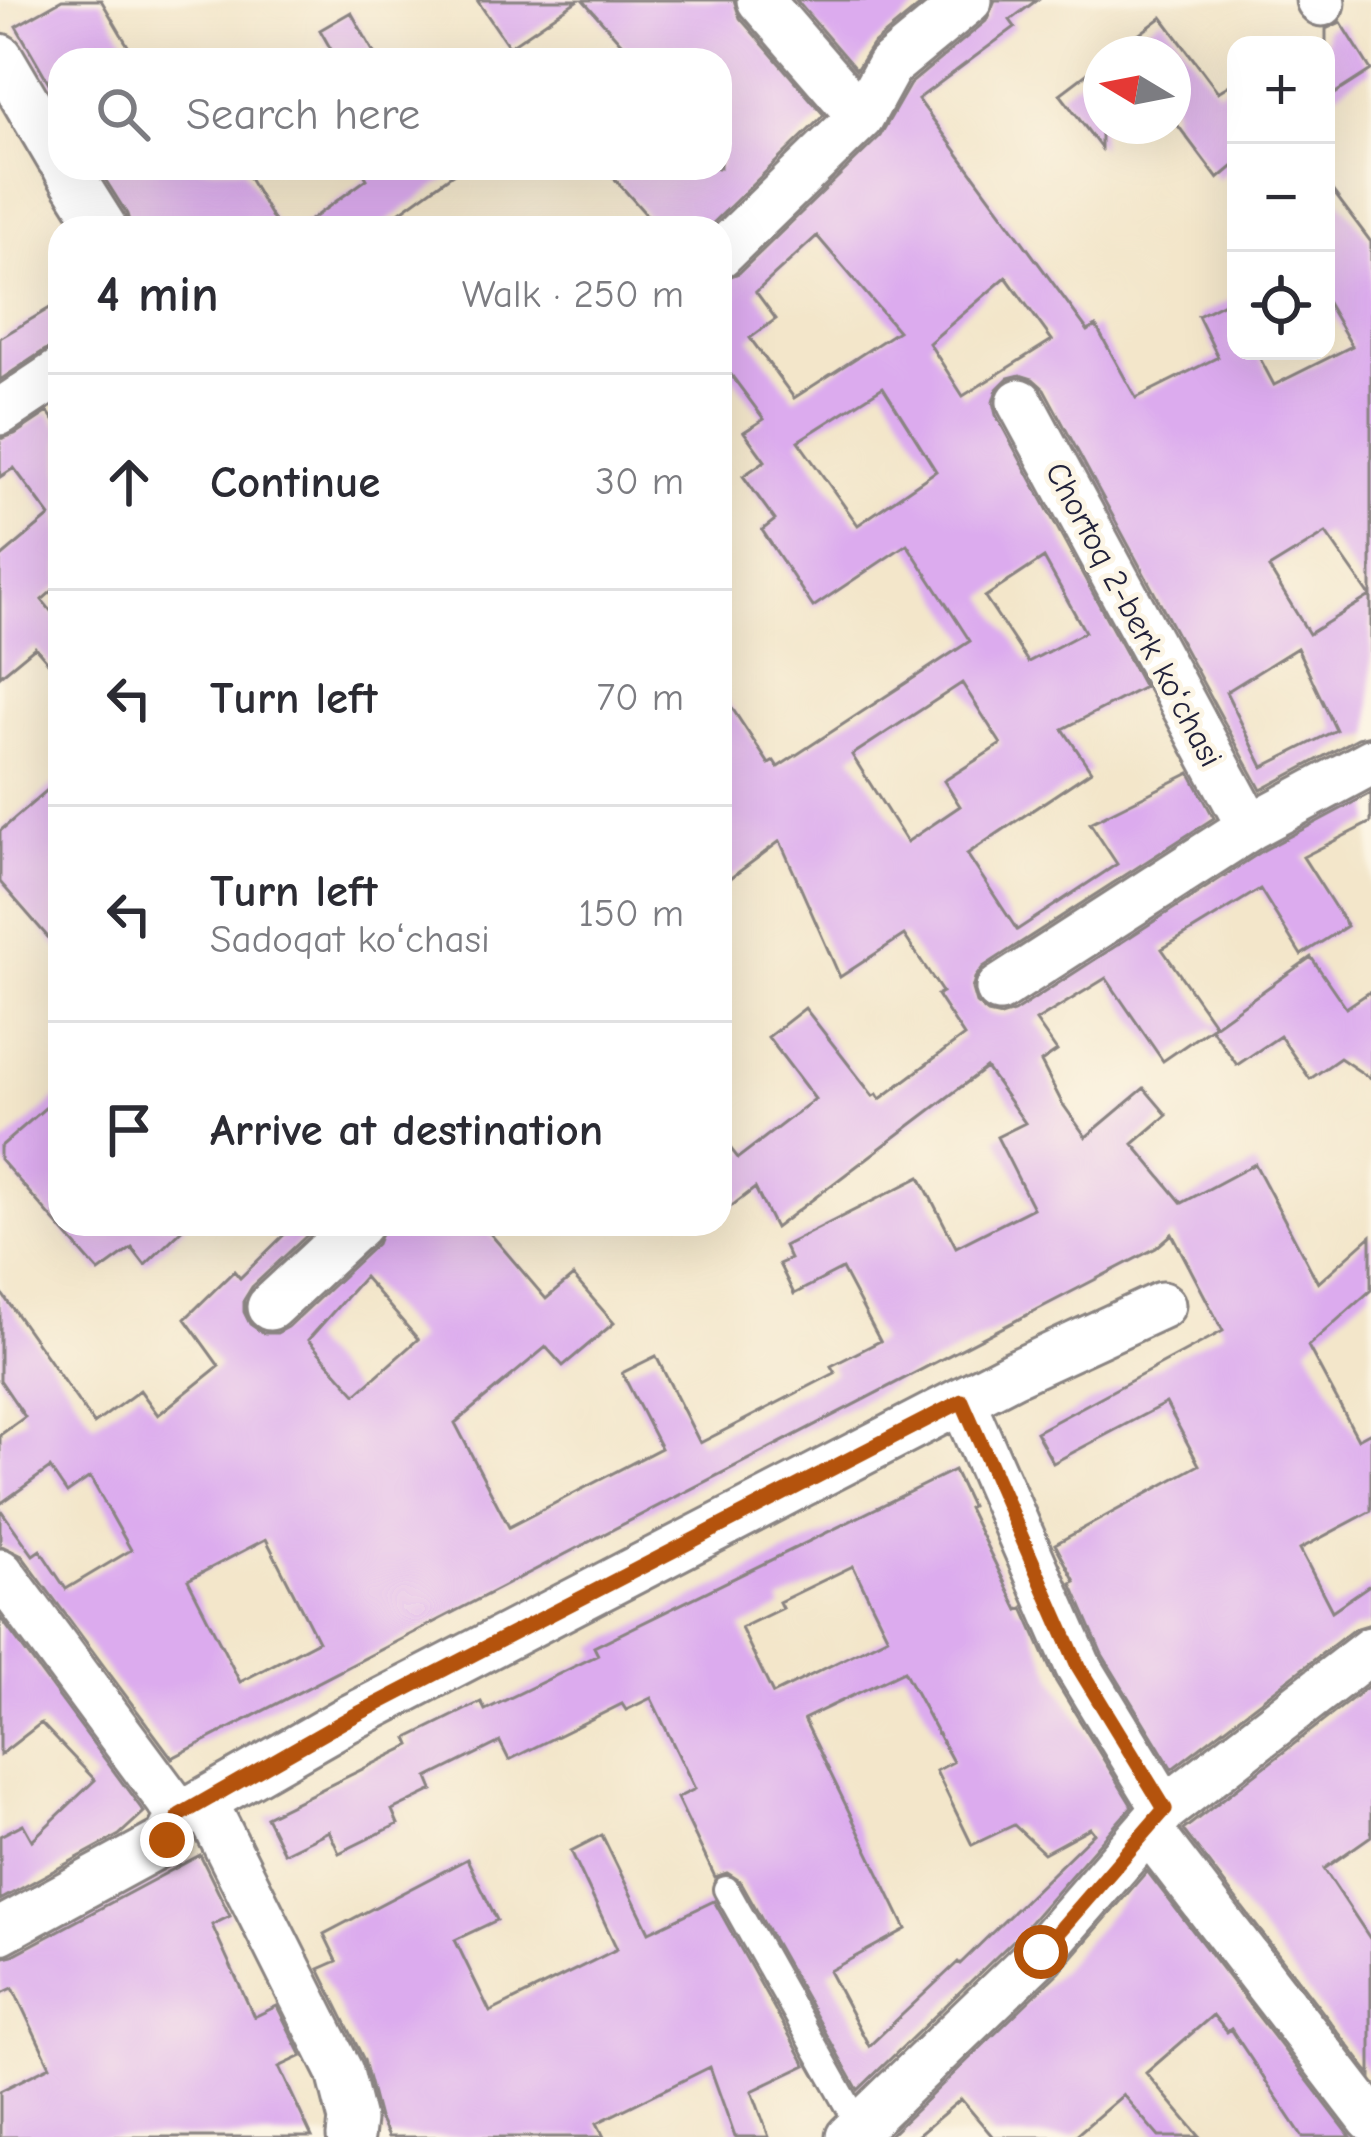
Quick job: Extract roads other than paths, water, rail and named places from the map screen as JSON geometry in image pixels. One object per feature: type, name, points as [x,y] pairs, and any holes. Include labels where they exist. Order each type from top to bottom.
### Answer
[{"type":"street","points":[[760,0],[860,117]]},
{"type":"street","points":[[732,242],[860,117],[890,66],[969,0]]},
{"type":"street","points":[[0,57],[15,120],[48,149]]},
{"type":"street","points":[[74,180],[96,216]]},
{"type":"street","points":[[0,412],[48,380]]},
{"type":"street","name":"Chortoq 2-berk koʻchasi","points":[[1020,402],[1250,826]]},
{"type":"street","points":[[999,989],[1250,826],[1371,762]]},
{"type":"street","points":[[270,1307],[346,1236]]},
{"type":"street","points":[[0,1931],[167,1840],[192,1808],[346,1720],[962,1401],[1162,1305]]},
{"type":"street","points":[[962,1401],[1078,1666],[1157,1820],[1371,2119]]},
{"type":"street","points":[[0,1572],[192,1808],[340,2072],[352,2120],[350,2137]]},
{"type":"street","points":[[854,2131],[1041,1952],[1157,1820],[1371,1650]]},
{"type":"lane","points":[[726,1889],[854,2131]]}]
